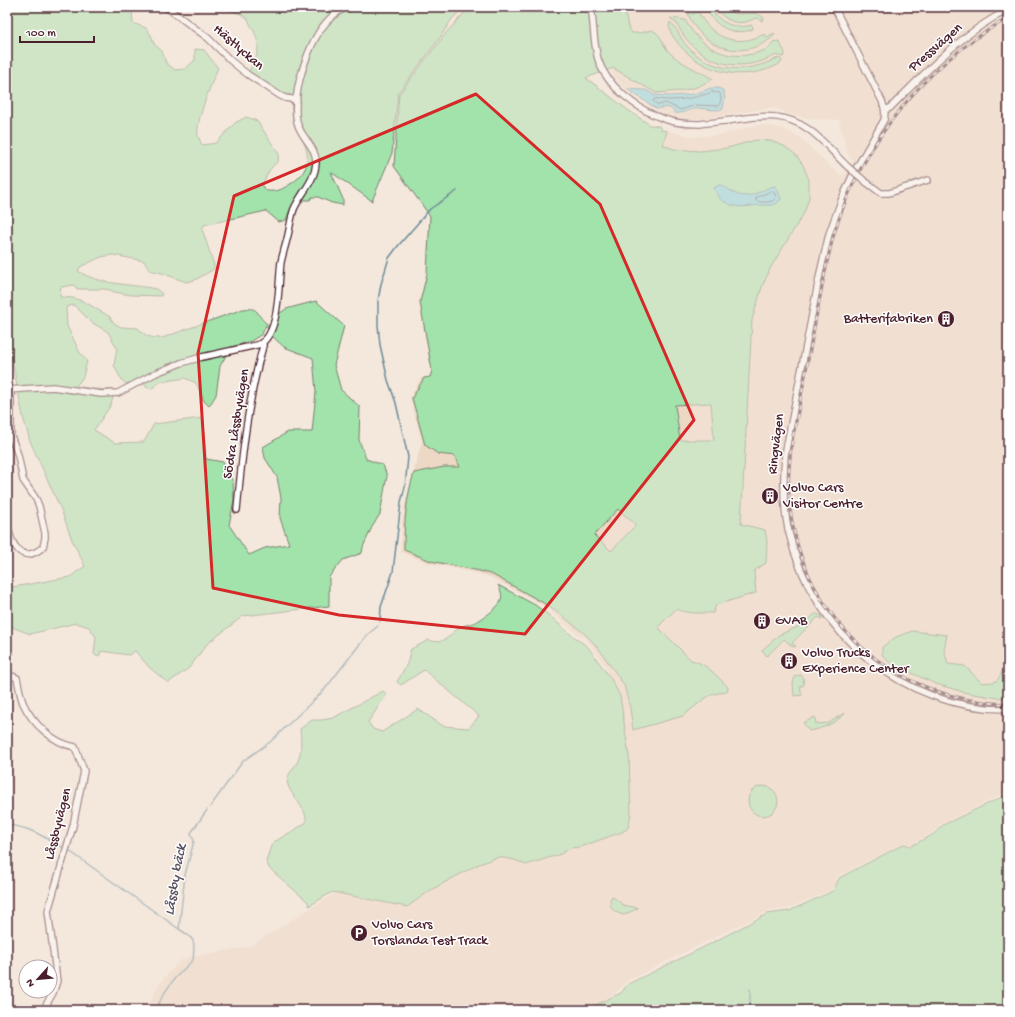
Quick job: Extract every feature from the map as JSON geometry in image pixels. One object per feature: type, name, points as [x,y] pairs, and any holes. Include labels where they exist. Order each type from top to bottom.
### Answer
[{"type":"street","name":"Hästlyckan","points":[[166,7],[208,38],[231,61],[247,74],[285,98],[297,100]]},
{"type":"street","name":"Södra Låssbyvägen","points":[[237,510],[242,452],[256,370],[263,343],[268,337],[276,316],[281,261],[293,212],[315,172],[316,156],[299,127],[296,113],[297,100],[306,60],[315,38],[323,26],[340,10],[351,7]]},
{"type":"street","points":[[591,7],[595,48],[598,60],[605,75],[620,92],[646,110],[665,120],[691,124],[757,116],[778,116],[791,119],[814,133],[848,167],[881,193],[889,193],[928,180]]},
{"type":"street","points":[[834,7],[885,110]]},
{"type":"street","name":"Pressvägen","points":[[885,110],[890,108],[921,75],[955,45],[1008,10]]},
{"type":"street","name":"Ringvägen","points":[[885,110],[884,120],[864,152],[846,188],[835,217],[824,255],[785,455],[784,492],[789,532],[800,567],[815,599],[838,631],[863,655],[886,672],[906,684],[928,694],[983,708],[1008,709]]},
{"type":"street","points":[[7,523],[9,534],[15,546],[22,554],[27,555],[34,553],[43,547],[45,532],[40,506],[23,480],[18,454],[11,436],[9,389],[53,386],[101,394],[118,393],[156,373],[178,364],[263,343]]},
{"type":"street","name":"Låssbyvägen","points":[[7,674],[17,678],[23,703],[39,726],[59,741],[75,747],[84,771],[73,826],[48,911],[57,981],[53,993],[43,1010]]},
{"type":"highlighted area","points":[[476,94],[600,204],[694,420],[525,634],[339,615],[213,588],[198,353],[234,196]]},
{"type":"shaded area","points":[[467,7],[578,7],[591,70],[587,77],[628,110],[649,124],[694,137],[720,135],[756,125],[782,128],[800,137],[832,168],[843,176],[853,161],[847,153],[839,120],[812,119],[787,114],[778,109],[770,108],[703,119],[687,119],[666,115],[644,103],[627,91],[615,78],[608,67],[598,7],[1008,7],[1008,791],[941,825],[936,831],[912,844],[904,844],[896,847],[837,877],[832,890],[787,909],[770,911],[740,925],[628,981],[614,995],[580,1010],[146,1010],[159,984],[181,960],[192,956],[248,947],[333,894],[378,854],[608,670],[585,638],[576,633],[544,606],[531,598],[486,575],[429,563],[401,552],[402,523],[406,500],[422,441],[410,398],[422,377],[429,377],[431,370],[419,302],[426,274],[429,216],[393,166],[399,94]]},
{"type":"green space","points":[[7,7],[137,7],[132,11],[133,23],[146,28],[151,35],[154,44],[162,51],[166,63],[175,70],[185,69],[195,60],[195,49],[204,50],[218,68],[199,121],[198,136],[202,145],[216,143],[235,123],[246,117],[257,121],[279,154],[278,162],[266,176],[262,186],[267,191],[275,191],[280,190],[297,179],[304,170],[307,160],[304,143],[293,120],[291,95],[282,94],[248,72],[255,61],[258,50],[257,39],[254,32],[247,18],[218,7],[339,7],[325,19],[324,28],[340,14],[362,8],[464,7],[452,19],[439,39],[398,93],[392,153],[372,201],[331,172],[343,199],[343,205],[332,203],[318,197],[312,197],[310,200],[303,200],[301,190],[291,207],[286,220],[279,222],[266,211],[204,225],[202,229],[214,269],[195,280],[186,282],[149,270],[144,261],[113,255],[101,257],[80,267],[78,271],[86,276],[106,282],[156,289],[162,294],[161,296],[131,295],[103,289],[77,289],[74,285],[61,287],[60,297],[73,298],[85,302],[110,317],[114,323],[121,327],[138,328],[146,335],[155,338],[162,338],[243,309],[255,310],[266,323],[275,328],[279,314],[286,309],[316,301],[344,326],[334,365],[341,390],[360,407],[359,440],[366,459],[383,465],[387,476],[380,514],[372,527],[363,547],[362,553],[343,560],[329,577],[329,606],[243,616],[207,644],[189,668],[168,683],[150,668],[135,651],[129,655],[101,651],[100,655],[96,656],[94,654],[96,637],[89,627],[76,623],[30,634],[7,625],[7,588],[70,577],[85,566],[72,540],[62,512],[30,441],[23,417],[7,334],[7,287],[9,286],[7,275]],"holes":[[[74,305],[91,322],[108,332],[117,348],[114,365],[121,379],[126,384],[141,378],[146,387],[151,389],[160,382],[185,378],[196,383],[204,401],[209,406],[216,395],[220,366],[231,347],[251,341],[262,334],[266,325],[271,335],[284,347],[313,358],[316,392],[312,432],[288,432],[263,447],[265,458],[277,477],[281,498],[280,518],[289,544],[265,548],[249,555],[229,525],[234,500],[233,482],[223,462],[206,459],[202,418],[154,424],[144,442],[115,443],[94,430],[111,405],[115,390],[93,389],[76,386],[83,377],[87,361],[80,353],[67,326],[66,307]]]},
{"type":"green space","points":[[470,7],[624,7],[628,27],[632,33],[652,30],[656,32],[661,37],[666,49],[673,56],[713,79],[697,87],[681,91],[656,93],[613,68],[586,78],[650,125],[659,126],[661,130],[667,131],[663,145],[674,149],[700,151],[727,148],[756,140],[771,141],[784,146],[796,155],[803,165],[809,180],[809,198],[804,213],[771,267],[762,287],[752,320],[741,524],[765,530],[767,542],[766,563],[754,571],[756,593],[716,605],[713,613],[699,613],[676,609],[658,627],[691,660],[702,664],[728,687],[727,692],[713,694],[704,699],[683,716],[633,730],[630,708],[624,685],[599,649],[585,634],[565,618],[542,602],[493,575],[431,561],[404,550],[406,511],[414,473],[444,467],[460,467],[455,456],[438,454],[425,445],[412,398],[424,378],[430,377],[432,371],[420,302],[427,274],[430,216],[394,166],[399,94],[446,33]],"holes":[[[711,403],[714,440],[680,440],[675,405]],[[618,509],[636,525],[611,551],[594,535]]]},
{"type":"green space","points":[[711,7],[718,17],[728,24],[739,27],[752,25],[753,29],[738,32],[725,29],[710,15],[706,8]]},
{"type":"green space","points":[[715,7],[725,7],[730,11],[740,14],[754,13],[764,18],[762,21],[755,18],[746,22],[736,22],[724,17]]},
{"type":"green space","points":[[698,11],[710,28],[726,38],[745,40],[764,34],[767,37],[774,33],[775,35],[766,42],[747,49],[737,50],[717,45],[700,33],[692,22],[688,14],[694,14]]},
{"type":"green space","points":[[670,18],[685,20],[692,31],[701,40],[721,52],[732,55],[756,53],[769,48],[773,42],[779,41],[785,55],[783,57],[776,55],[761,61],[747,64],[732,65],[718,62],[706,56],[694,47],[684,36],[676,22]]},
{"type":"green space","points":[[670,22],[686,45],[706,61],[718,66],[729,68],[754,67],[778,58],[781,59],[782,62],[762,71],[750,73],[738,74],[714,69],[702,64],[683,49],[671,33],[669,26]]},
{"type":"green space","points":[[498,585],[535,605],[588,647],[611,679],[620,696],[629,756],[631,813],[628,828],[622,832],[580,847],[570,848],[561,854],[526,865],[515,860],[498,857],[477,865],[431,890],[407,907],[332,892],[309,906],[308,902],[269,868],[266,861],[271,846],[274,842],[306,823],[305,813],[290,790],[287,782],[288,776],[297,763],[300,755],[300,729],[312,720],[333,718],[383,691],[387,694],[368,722],[373,729],[382,732],[418,709],[443,726],[469,728],[479,716],[424,670],[401,685],[397,682],[407,664],[411,649],[429,640],[443,640],[461,627],[476,622],[494,610],[502,598]]},
{"type":"green space","points":[[815,614],[822,616],[822,619],[818,617],[792,643],[796,646],[793,647],[784,639],[767,656],[762,650],[779,635],[804,624]]},
{"type":"green space","points":[[912,631],[947,635],[944,650],[948,664],[965,666],[982,683],[998,680],[1008,660],[1008,697],[998,698],[967,693],[936,684],[891,664],[882,655],[882,647],[896,637]]},
{"type":"green space","points":[[801,675],[803,677],[804,685],[800,686],[802,695],[794,696],[793,684],[795,676]]},
{"type":"green space","points":[[844,713],[845,714],[833,723],[815,730],[809,731],[803,723],[815,717],[816,724],[829,723]]},
{"type":"green space","points":[[763,786],[769,787],[777,795],[777,807],[769,815],[763,816],[757,815],[749,807],[748,801],[749,795],[757,787]]},
{"type":"green space","points":[[1008,794],[1008,1010],[584,1010],[621,993],[628,984],[767,914],[789,911],[833,891],[839,878],[904,844],[911,846],[934,834],[943,825]]},
{"type":"green space","points":[[612,896],[623,905],[638,908],[624,915],[617,913],[614,911],[610,903]]},
{"type":"water","points":[[711,88],[719,88],[724,91],[725,99],[723,109],[694,109],[682,113],[675,113],[671,109],[667,108],[657,109],[627,89],[646,90],[654,95],[671,96],[694,94]]},
{"type":"water","points":[[719,185],[741,196],[753,195],[776,186],[781,199],[772,205],[742,207],[733,206],[723,201],[719,197],[714,188]]},
{"type":"waterway","points":[[380,622],[381,607],[393,572],[408,457],[396,403],[388,380],[380,345],[378,301],[381,284],[389,258],[398,246],[430,209],[457,191]]},
{"type":"waterway","points":[[210,807],[243,761],[270,742],[316,698],[325,689],[367,635],[378,626]]},
{"type":"waterway","name":"Låssby bäck","points":[[155,1010],[175,978],[193,960],[193,941],[179,929],[185,875],[194,841],[191,833],[207,810]]},
{"type":"waterway","points":[[7,825],[22,827],[62,847]]},
{"type":"waterway","points":[[68,850],[179,929]]},
{"type":"waterway","points":[[750,989],[750,1010]]},
{"type":"railway","points":[[1008,18],[978,37],[950,59],[924,83],[900,109],[879,138],[861,168],[846,200],[828,256],[793,436],[789,481],[790,508],[799,549],[814,586],[835,619],[862,647],[893,670],[928,688],[967,699],[1008,704]]},
{"type":"place","name":"Batterifabriken","points":[[946,319]]},
{"type":"place","name":"Volvo Cars Visitor Centre","points":[[770,496]]},
{"type":"place","name":"GVAB","points":[[762,621]]},
{"type":"place","name":"Volvo Trucks Experience Center","points":[[789,661]]},
{"type":"place","name":"Volvo Cars Torslanda Test Track","points":[[359,933]]}]
